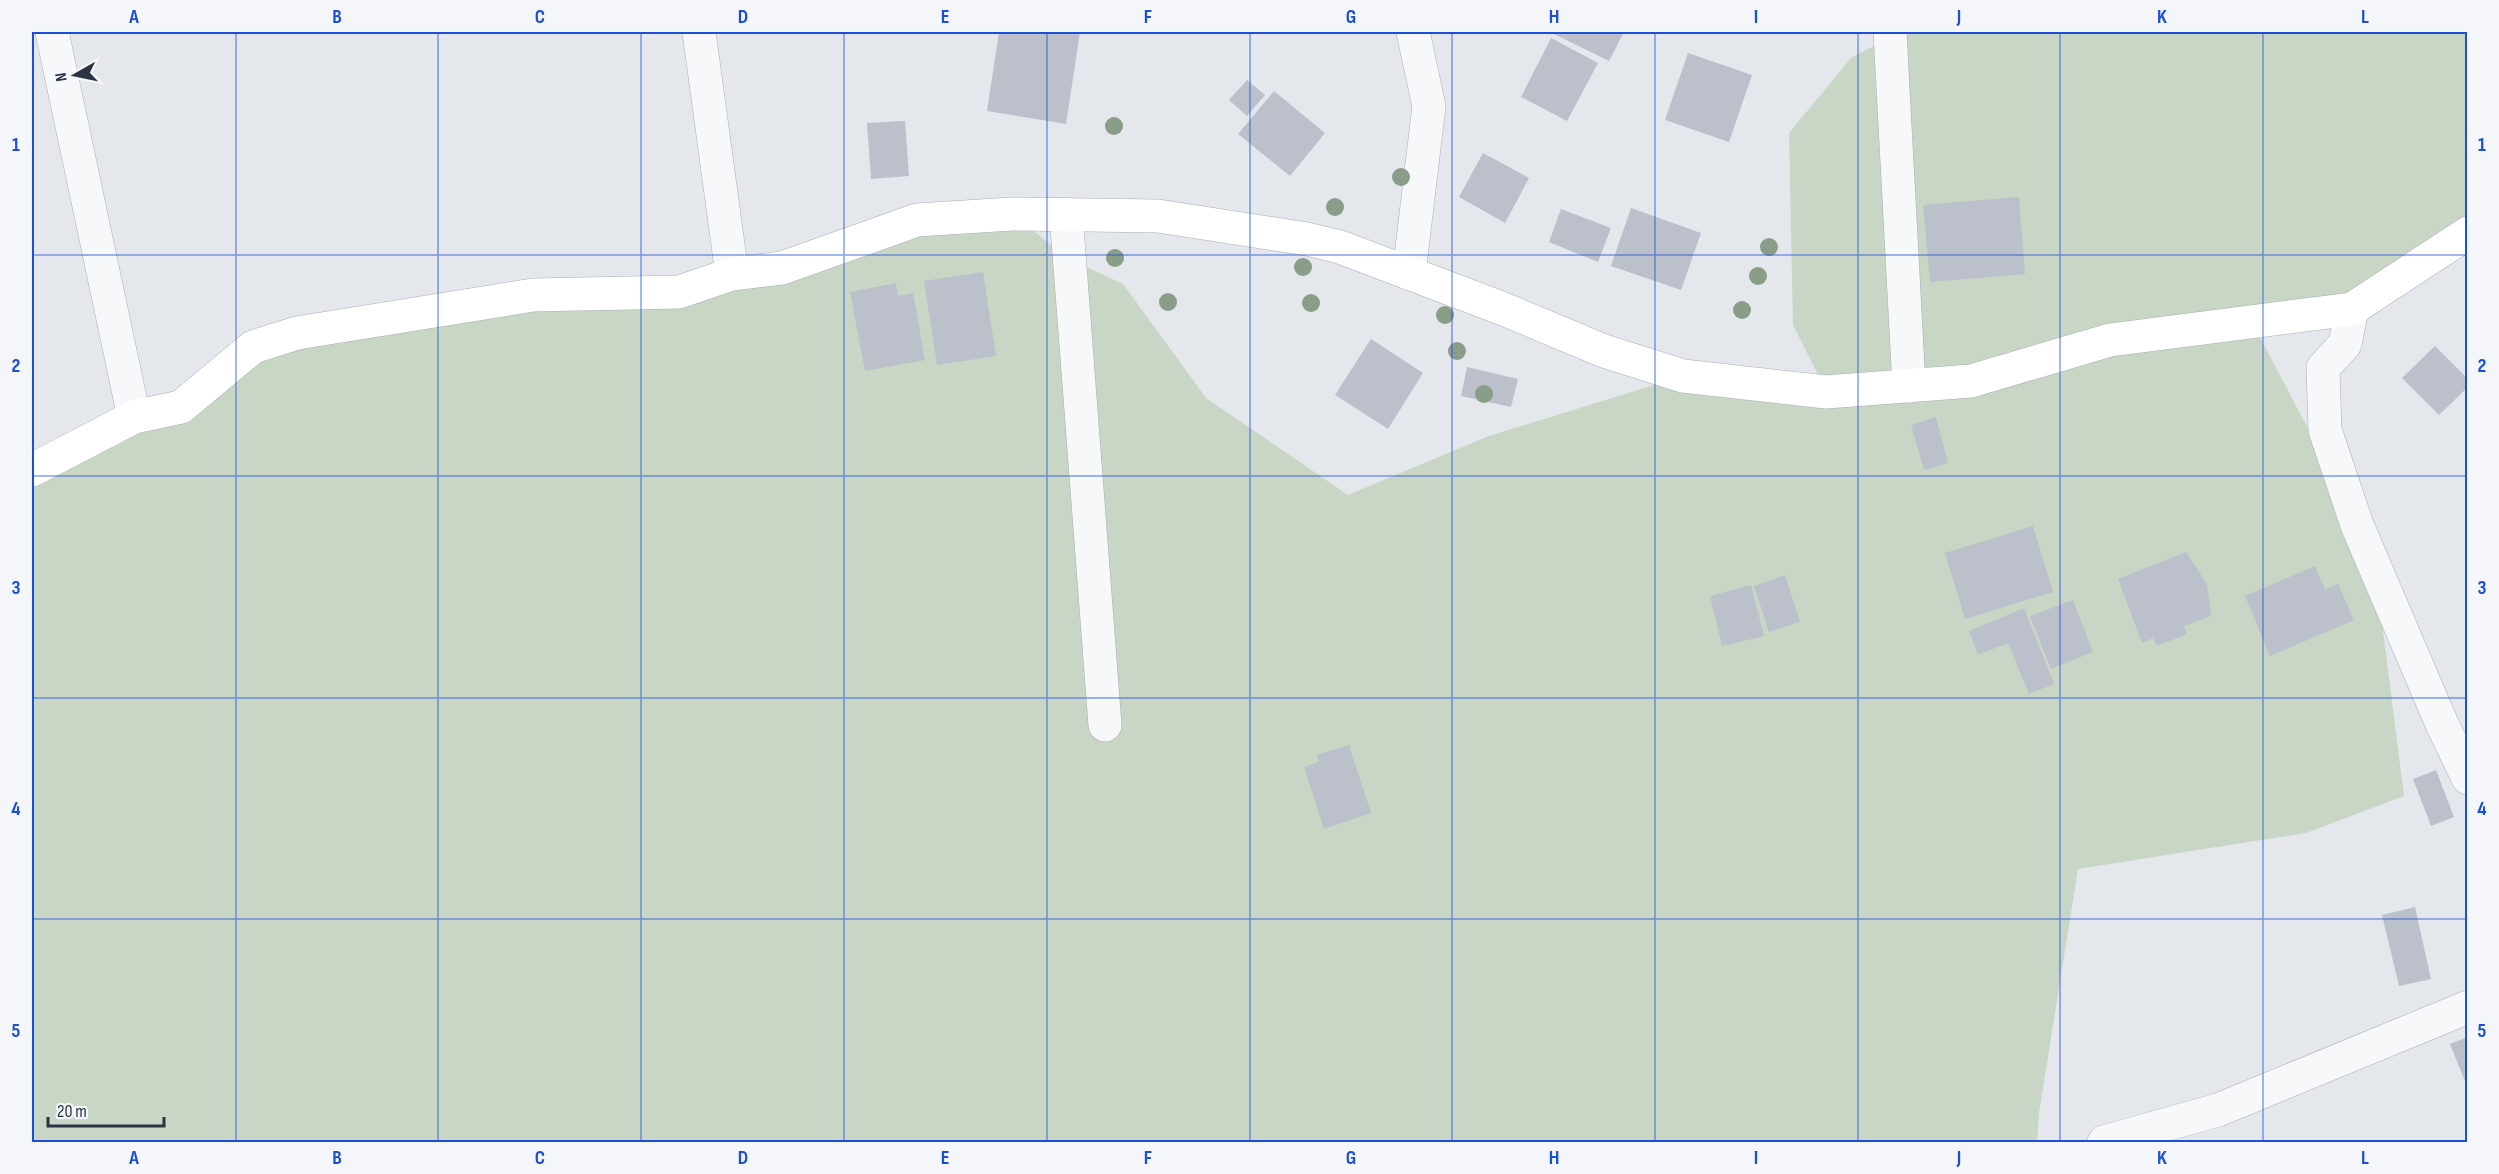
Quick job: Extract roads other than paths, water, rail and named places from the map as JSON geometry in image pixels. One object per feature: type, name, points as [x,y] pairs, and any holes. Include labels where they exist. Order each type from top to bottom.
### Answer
[{"type":"street","points":[[52,32],[134,417]]},
{"type":"street","points":[[699,32],[732,274]]},
{"type":"street","points":[[1409,273],[1429,106],[1413,32]]},
{"type":"street","points":[[1890,32],[1910,386]]},
{"type":"street","points":[[32,470],[134,417],[181,407],[253,347],[297,333],[533,296],[679,292],[732,274],[782,268],[917,220],[1012,214],[1158,216],[1307,239],[1340,247],[1502,308],[1604,351],[1683,376],[1826,392],[1971,381],[2110,340],[2352,309],[2468,233]]},
{"type":"street","points":[[1066,214],[1105,725]]},
{"type":"street","points":[[2352,309],[2345,344],[2323,368],[2325,430],[2357,525],[2442,724],[2468,778]]},
{"type":"street","points":[[2104,1143],[2218,1110],[2468,1007]]}]
